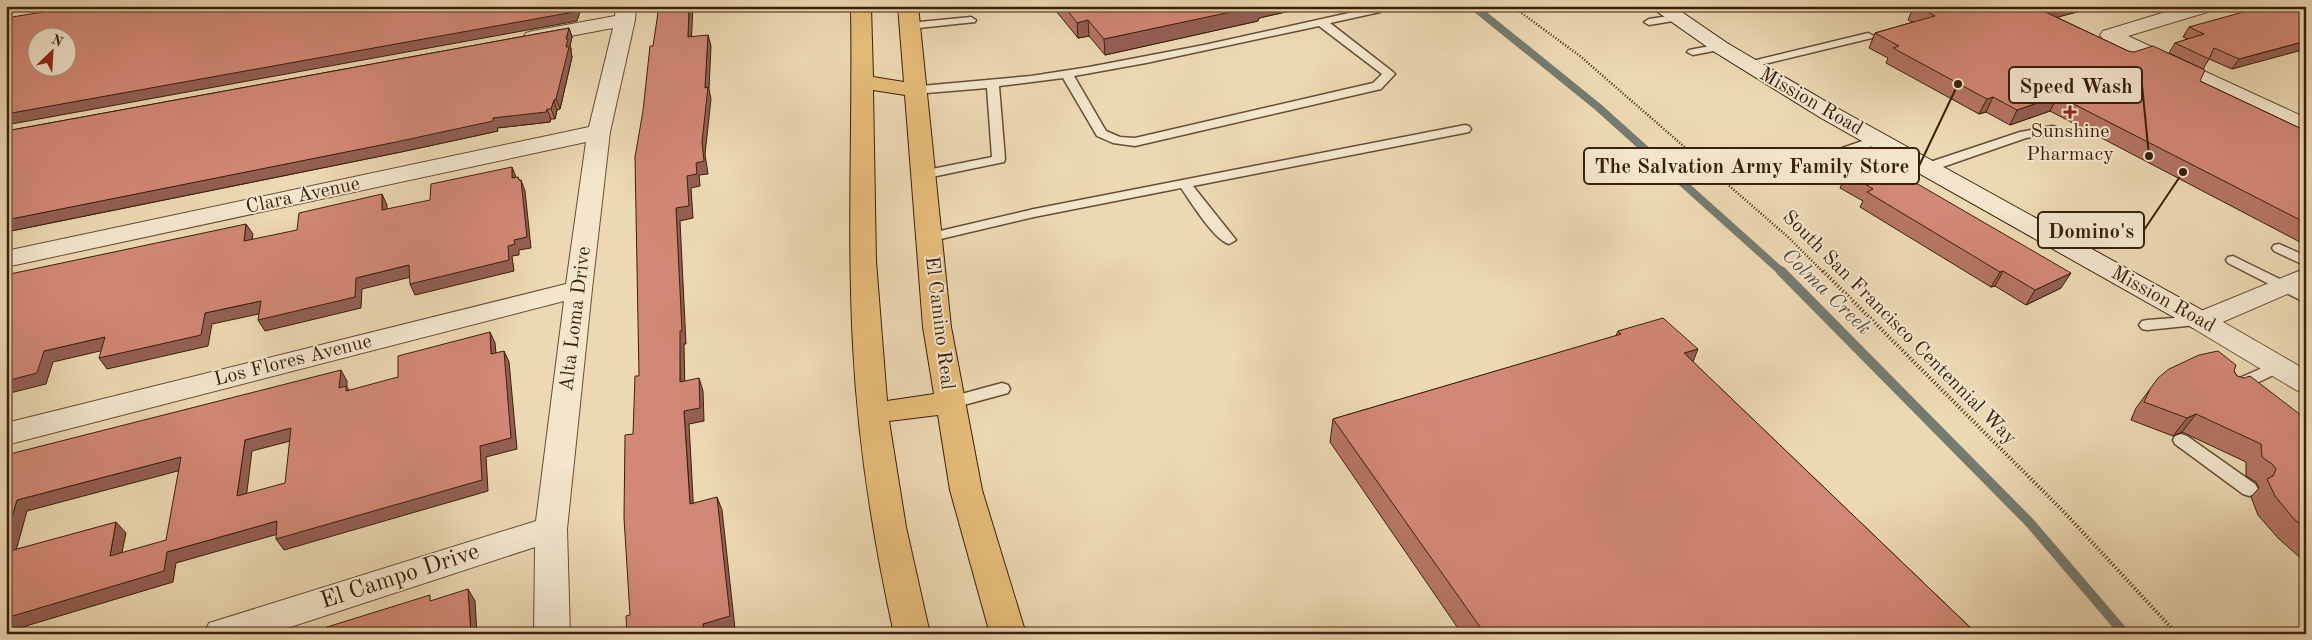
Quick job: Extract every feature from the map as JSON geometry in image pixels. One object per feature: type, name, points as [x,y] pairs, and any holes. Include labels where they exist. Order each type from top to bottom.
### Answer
[{"type":"main road","points":[[861,6],[864,263],[867,344],[873,413],[886,505],[912,634]]},
{"type":"main road","name":"El Camino Real","points":[[908,16],[937,327],[949,402],[966,490],[1008,634]]},
{"type":"main road","points":[[861,82],[914,90]]},
{"type":"main road","points":[[873,413],[949,402]]},
{"type":"street","points":[[2207,6],[2110,35],[2306,127]]},
{"type":"street","points":[[517,40],[626,13]]},
{"type":"street","name":"Alta Loma Drive","points":[[552,634],[550,529],[599,132],[626,13]]},
{"type":"street","name":"Mission Road","points":[[1661,15],[1720,47],[1926,168],[2201,321],[2306,383]]},
{"type":"street","name":"Clara Avenue","points":[[6,259],[599,132]]},
{"type":"street","points":[[2201,321],[2298,287]]},
{"type":"street","name":"Los Flores Avenue","points":[[6,434],[579,289]]},
{"type":"street","name":"El Campo Drive","points":[[222,634],[550,529]]},
{"type":"lane","points":[[914,90],[957,88],[1112,66],[1376,10]]},
{"type":"lane","points":[[908,16],[971,20]]},
{"type":"lane","points":[[1066,73],[1101,133],[1116,140],[1135,142],[1377,86],[1389,74],[1321,22]]},
{"type":"lane","points":[[1748,65],[1868,36]]},
{"type":"lane","points":[[1693,52],[1720,47]]},
{"type":"lane","points":[[922,175],[999,160],[993,83]]},
{"type":"lane","points":[[928,238],[1034,214],[1465,128]]},
{"type":"lane","points":[[1926,168],[2024,135],[2052,130]]},
{"type":"lane","points":[[1846,151],[1877,140]]},
{"type":"lane","points":[[1185,184],[1215,225],[1230,240]]},
{"type":"lane","points":[[2279,248],[2306,262]]},
{"type":"lane","points":[[2233,260],[2298,287]]},
{"type":"lane","points":[[2147,326],[2201,321]]},
{"type":"lane","points":[[2229,389],[2278,366]]},
{"type":"lane","points":[[949,402],[1002,389]]},
{"type":"lane","points":[[2181,440],[2249,489]]},
{"type":"path","name":"South San Francisco Centennial Way","points":[[1512,6],[1580,56],[1788,237],[2065,512],[2177,634]]},
{"type":"building","points":[[80,6],[115,6],[114,10],[140,6],[576,6],[574,12],[6,114],[6,18]]},
{"type":"building","points":[[659,6],[689,6],[688,37],[708,35],[705,88],[708,87],[702,142],[704,161],[696,163],[697,174],[687,176],[689,206],[676,208],[682,331],[680,331],[680,382],[699,378],[700,408],[684,411],[690,504],[717,497],[730,616],[703,624],[704,634],[627,634],[626,616],[630,615],[624,518],[625,435],[633,434],[635,376],[639,376],[635,157],[643,111],[650,46],[653,46]]},
{"type":"building","points":[[1064,6],[1259,6],[1104,39],[1088,20],[1077,23]]},
{"type":"building","points":[[1916,6],[2052,6],[2039,9],[2128,51],[2134,52],[2153,46],[2205,70],[2200,81],[2306,131],[2306,223],[2058,96],[2017,110],[1993,97],[1987,99],[1893,48],[1899,46],[1875,33],[1935,16]]},
{"type":"building","points":[[2265,6],[2306,6],[2306,25],[2300,27],[2306,30],[2306,41],[2239,59],[2214,48],[2209,59],[2175,43],[2204,34],[2189,27]]},
{"type":"building","points":[[569,28],[566,47],[569,47],[556,99],[551,109],[547,109],[546,112],[493,118],[493,121],[396,142],[6,220],[6,131]]},
{"type":"building","points":[[1878,161],[2071,273],[2035,290],[2003,271],[2000,272],[1867,192],[1873,189],[1847,173]]},
{"type":"building","points":[[512,167],[512,178],[518,177],[521,180],[527,237],[514,240],[515,244],[508,246],[509,260],[410,284],[409,265],[356,278],[355,297],[258,320],[261,301],[205,313],[201,335],[99,358],[105,337],[44,351],[37,373],[6,381],[6,278],[9,278],[10,274],[246,224],[244,241],[297,230],[299,213],[382,194],[382,210],[430,200],[431,184]]},
{"type":"building","points":[[1663,318],[1698,349],[1684,353],[1977,634],[1485,634],[1333,419],[1621,334],[1618,331]]},
{"type":"building","points":[[490,332],[491,354],[504,351],[511,438],[480,446],[482,480],[276,539],[277,521],[167,552],[164,571],[6,618],[6,552],[116,522],[110,556],[166,540],[181,457],[17,500],[6,537],[6,455],[341,370],[339,388],[346,386],[346,391],[398,377],[398,356]],"holes":[[[291,428],[285,483],[237,496],[245,440]]]},
{"type":"building","points":[[2218,351],[2236,365],[2234,371],[2237,376],[2244,378],[2250,376],[2306,419],[2306,529],[2294,519],[2275,496],[2267,479],[2273,476],[2276,469],[2262,457],[2261,444],[2196,414],[2187,418],[2144,402],[2158,378],[2169,369],[2199,355]]},
{"type":"building","points":[[468,589],[471,634],[327,634],[327,627],[430,595],[430,601]]},
{"type":"waterway","name":"Colma Creek","points":[[1473,6],[1598,107],[1783,273]]},
{"type":"waterway","name":"Colma Creek","points":[[1783,273],[2030,523],[2125,634]]},
{"type":"place","name":"The Salvation Army Family Store","points":[[1958,84]]},
{"type":"place","name":"Sunshine Pharmacy","points":[[2070,112]]},
{"type":"place","name":"Speed Wash","points":[[2149,156]]},
{"type":"place","name":"Domino's","points":[[2183,172]]}]
